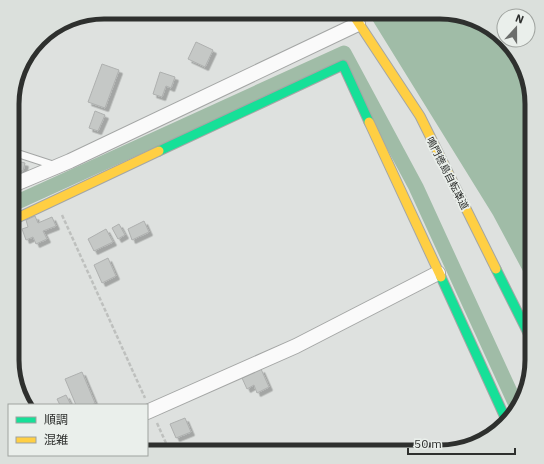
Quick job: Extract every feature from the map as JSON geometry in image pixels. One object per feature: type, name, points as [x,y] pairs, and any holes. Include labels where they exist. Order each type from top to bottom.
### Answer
[{"type":"street","points":[[19,182],[58,166],[355,19]]},
{"type":"street","name":"鳴門徳島自転車道","points":[[355,19],[420,116],[525,327]]},
{"type":"street","points":[[19,217],[343,65],[504,415]]},
{"type":"street","points":[[149,411],[296,346],[438,273]]},
{"type":"lane","points":[[19,154],[58,166]]},
{"type":"path","points":[[55,200],[146,404]]},
{"type":"path","points":[[149,411],[166,445]]},
{"type":"shaded area","points":[[372,19],[445,19],[472,25],[492,37],[496,40],[496,48],[504,48],[511,57],[522,82],[525,99],[525,275],[493,215]]},
{"type":"building","points":[[196,42],[213,50],[205,67],[188,59]]},
{"type":"building","points":[[102,64],[119,70],[105,108],[88,102]]},
{"type":"building","points":[[160,72],[175,77],[171,88],[166,86],[162,97],[153,94]]},
{"type":"building","points":[[95,111],[105,115],[98,131],[89,128]]},
{"type":"building","points":[[19,162],[25,163],[23,171],[19,170]]},
{"type":"building","points":[[35,216],[38,223],[52,217],[56,226],[43,231],[47,239],[36,244],[33,237],[26,240],[22,229],[28,227],[26,220]]},
{"type":"building","points":[[144,221],[149,232],[132,240],[128,229]]},
{"type":"building","points":[[119,224],[125,235],[118,239],[112,228]]},
{"type":"building","points":[[106,229],[113,242],[94,251],[88,239]]},
{"type":"building","points":[[108,258],[116,276],[102,283],[94,265]]},
{"type":"building","points":[[261,369],[269,387],[257,393],[254,385],[247,389],[242,378]]},
{"type":"building","points":[[82,372],[95,403],[76,404],[65,379]]},
{"type":"building","points":[[66,395],[70,404],[60,404],[57,399]]},
{"type":"building","points":[[185,418],[191,432],[176,438],[170,424]]},
{"type":"waterway","points":[[19,201],[344,53],[416,187],[514,401]]},
{"type":"traffic: fast","points":[[159,151],[343,65],[369,122]]},
{"type":"traffic: fast","points":[[496,269],[525,327]]},
{"type":"traffic: fast","points":[[441,277],[504,415]]},
{"type":"traffic: slow","points":[[356,19],[420,116],[496,269]]},
{"type":"traffic: slow","points":[[369,122],[441,277]]},
{"type":"traffic: slow","points":[[19,217],[159,151]]}]
